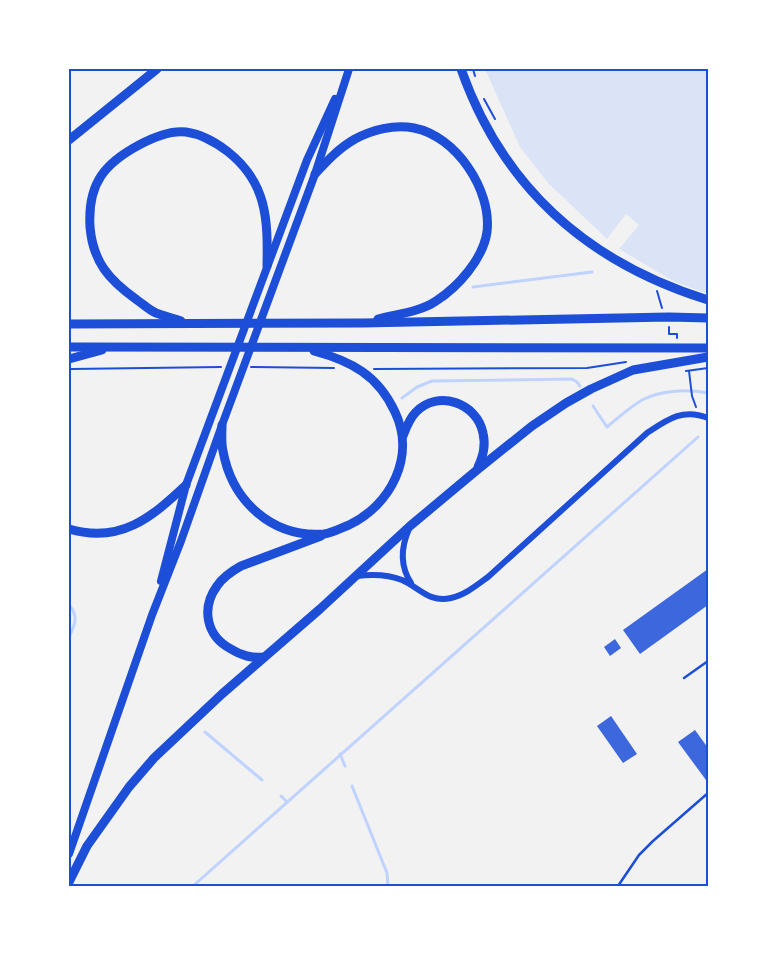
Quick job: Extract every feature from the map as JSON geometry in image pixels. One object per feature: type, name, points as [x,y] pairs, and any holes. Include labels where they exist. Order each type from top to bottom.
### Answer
[{"type":"highway","points":[[69,140],[157,69]]},
{"type":"highway","points":[[461,69],[467,86],[493,140],[525,185],[563,223],[612,259],[676,290],[708,300]]},
{"type":"highway","points":[[315,174],[338,150],[356,139],[378,130],[397,127],[412,128],[427,132],[452,149],[474,177],[485,204],[487,233],[482,248],[467,271],[449,292],[424,307],[363,323]]},
{"type":"highway","points":[[188,324],[155,312],[131,296],[105,272],[96,255],[92,242],[89,213],[93,194],[101,176],[112,164],[129,151],[165,134],[185,132],[208,139],[239,160],[252,175],[263,202],[268,235],[267,266]]},
{"type":"highway","points":[[69,324],[363,323],[669,317],[708,318]]},
{"type":"highway","points":[[69,359],[123,346]]},
{"type":"highway","points":[[69,347],[708,348]]},
{"type":"highway","points":[[264,657],[254,658],[240,655],[225,646],[212,632],[208,624],[208,616],[210,599],[216,587],[241,566],[326,534],[367,515],[380,503],[402,464],[403,437],[400,421],[387,398],[360,369],[349,362],[301,347]]},
{"type":"highway","points":[[69,882],[87,846],[129,787],[154,758],[410,526],[477,470],[532,426],[566,403],[591,390],[633,370],[708,357]]},
{"type":"highway","points":[[403,437],[408,422],[425,405],[447,400],[458,403],[477,418],[483,432],[485,443],[477,470]]},
{"type":"highway","points":[[222,425],[222,450],[227,466],[238,490],[255,512],[281,528],[299,533],[326,534]]},
{"type":"highway","points":[[69,529],[92,533],[123,529],[160,510],[186,485]]},
{"type":"main road","points":[[69,854],[152,614],[181,541],[315,174],[349,69]]},
{"type":"main road","points":[[152,614],[186,485],[307,160],[349,69]]},
{"type":"street","points":[[410,526],[403,544],[402,557],[406,576],[411,584],[424,595],[439,599],[452,598],[469,590],[488,577],[647,433],[669,418],[685,414],[699,414],[708,418]]},
{"type":"street","points":[[357,576],[388,575],[411,584]]},
{"type":"lane","points":[[684,678],[708,662]]},
{"type":"lane","points":[[618,886],[639,855],[708,793]]},
{"type":"path","points":[[473,69],[475,76]]},
{"type":"path","points":[[481,92],[498,124]]},
{"type":"path","points":[[652,278],[663,309],[670,311],[669,334],[677,334],[677,348]]},
{"type":"path","points":[[360,369],[587,368],[634,361]]},
{"type":"path","points":[[69,369],[225,367]]},
{"type":"path","points":[[244,367],[341,368]]},
{"type":"path","points":[[689,371],[692,396],[699,414]]},
{"type":"shaded area","points":[[485,69],[708,69],[708,294],[675,282],[619,249],[639,225],[626,214],[607,239],[548,183],[520,147]]},
{"type":"building","points":[[708,569],[708,605],[640,654],[623,630]]},
{"type":"building","points":[[615,639],[621,648],[610,656],[604,647]]},
{"type":"building","points":[[611,716],[637,754],[623,763],[597,726]]},
{"type":"building","points":[[695,730],[708,748],[708,779],[706,780],[678,742]]},
{"type":"waterway","points":[[473,287],[592,272]]},
{"type":"waterway","points":[[402,398],[417,387],[432,381],[572,379],[580,386]]},
{"type":"waterway","points":[[593,406],[607,427],[633,406],[649,397],[675,391],[708,393]]},
{"type":"waterway","points":[[193,886],[698,437]]},
{"type":"waterway","points":[[69,605],[75,617],[69,637]]},
{"type":"waterway","points":[[205,732],[262,780]]},
{"type":"waterway","points":[[340,754],[345,766]]},
{"type":"waterway","points":[[352,786],[387,873],[388,886]]},
{"type":"waterway","points":[[281,796],[287,802]]}]
